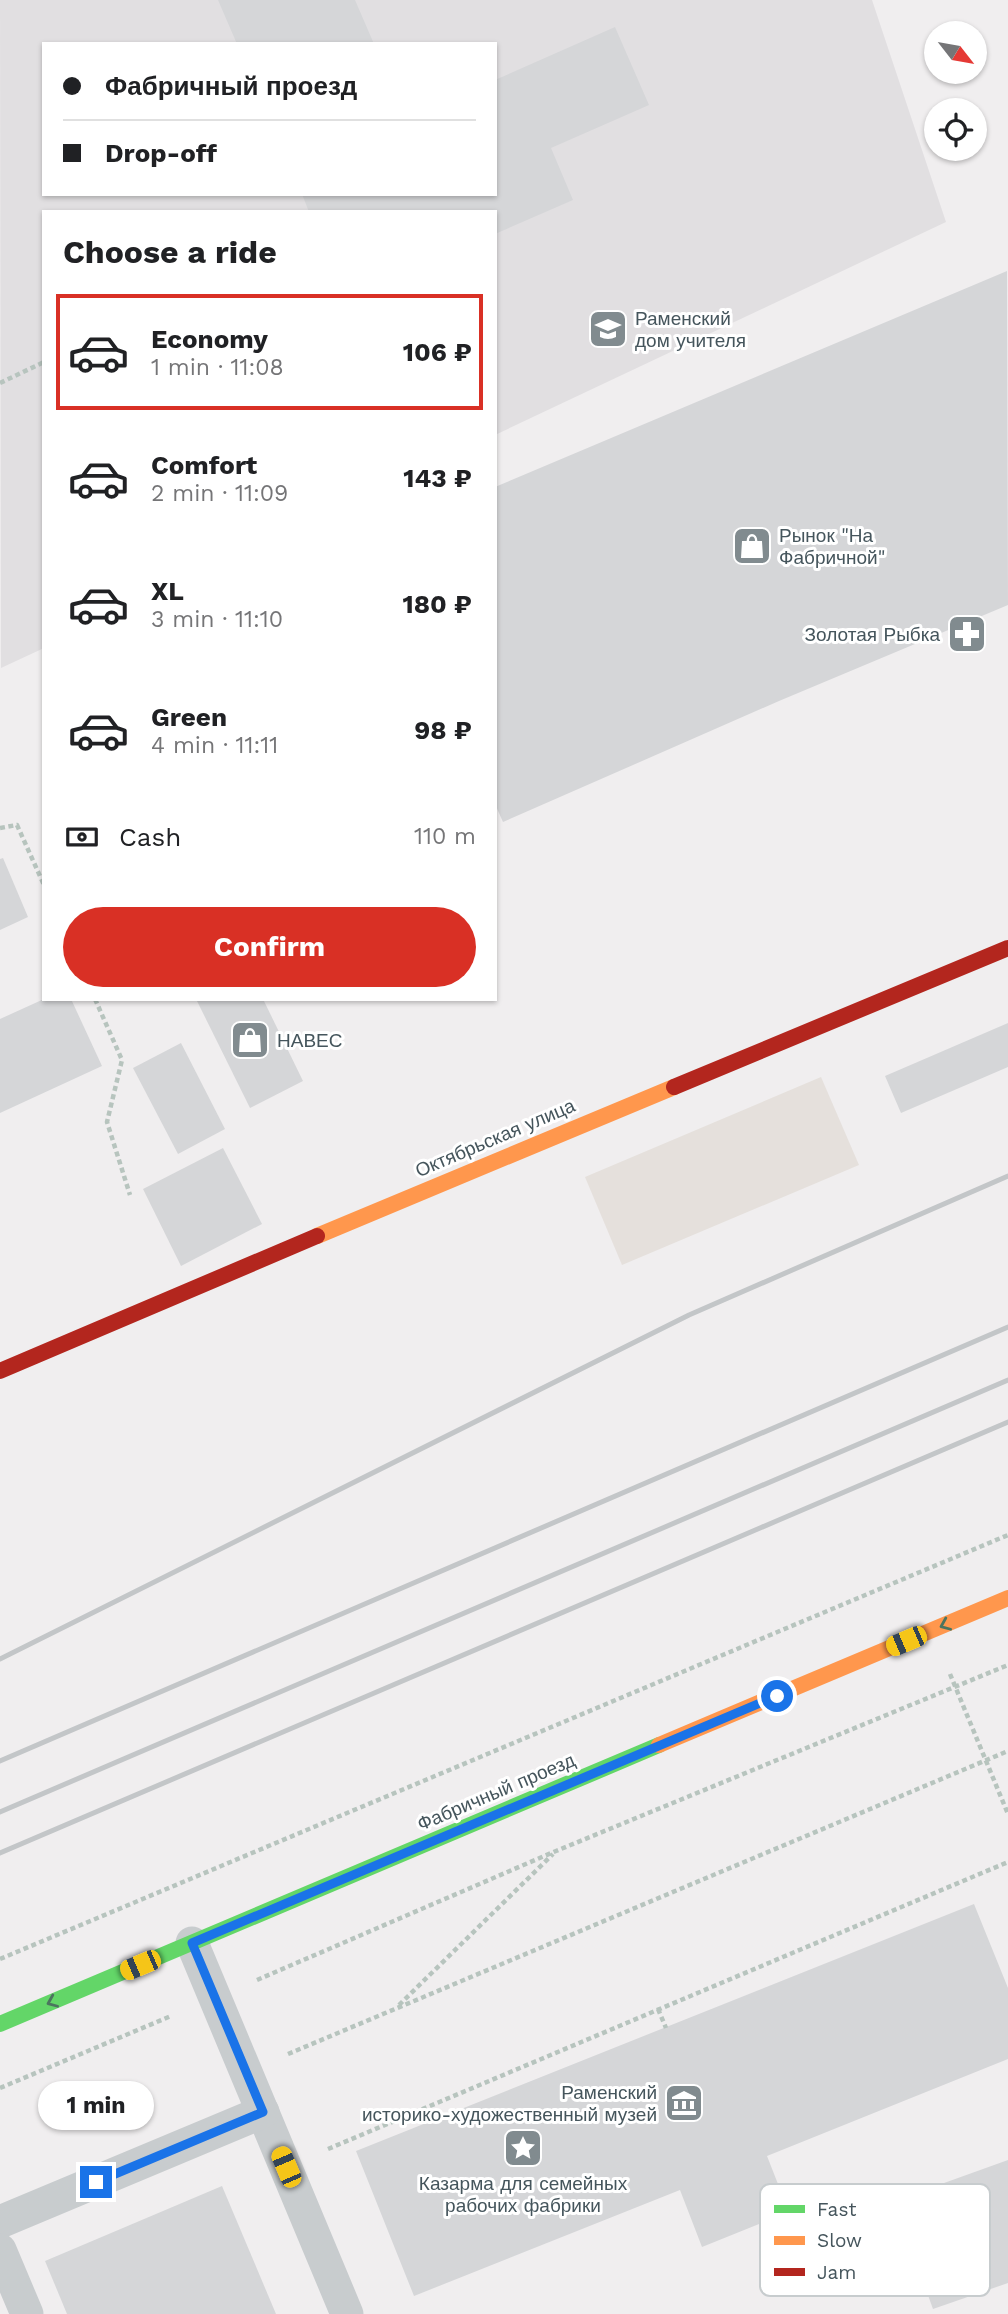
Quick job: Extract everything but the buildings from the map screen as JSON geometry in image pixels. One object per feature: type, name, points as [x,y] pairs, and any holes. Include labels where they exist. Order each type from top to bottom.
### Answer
[{"type":"main road","name":"Октябрьская улица","points":[[0,1371],[391,1204],[1008,948]]},
{"type":"main road","name":"Фабричный проезд","points":[[0,2024],[1008,1598]]},
{"type":"lane","points":[[192,1943],[347,2314]]},
{"type":"lane","points":[[0,2222],[263,2112]]},
{"type":"lane","points":[[0,2250],[27,2314]]},
{"type":"path","points":[[0,383],[42,363]]},
{"type":"path","points":[[0,828],[17,825],[42,881]]},
{"type":"path","points":[[96,1001],[122,1060],[107,1122],[130,1195]]},
{"type":"path","points":[[0,1959],[1008,1535]]},
{"type":"path","points":[[909,1577],[1008,1814]]},
{"type":"path","points":[[0,2088],[556,1851],[1008,1665]]},
{"type":"path","points":[[246,2071],[1008,1751]]},
{"type":"path","points":[[396,2008],[556,1851]]},
{"type":"path","points":[[286,2167],[1008,1862]]},
{"type":"path","points":[[658,2010],[666,2028]]},
{"type":"shaded area","name":"Раменский дом учителя","points":[[0,0],[872,0],[946,222],[497,434],[497,210],[42,210],[42,649],[1,668]]},
{"type":"shaded area","points":[[821,1077],[859,1165],[622,1265],[585,1177]]},
{"type":"railway","points":[[0,1659],[689,1315],[1008,1176]]},
{"type":"railway","points":[[0,1761],[1008,1327]]},
{"type":"railway","points":[[0,1812],[1008,1380]]},
{"type":"railway","points":[[0,1853],[1008,1422]]},
{"type":"traffic: fast","points":[[0,2024],[659,1745]]},
{"type":"traffic: slow","points":[[317,1236],[674,1087]]},
{"type":"traffic: slow","points":[[659,1745],[1008,1598]]},
{"type":"traffic: jam","points":[[674,1087],[1008,948]]},
{"type":"traffic: jam","points":[[0,1371],[317,1236]]},
{"type":"place","name":"Раменский дом учителя","points":[[608,329]]},
{"type":"place","name":"Рынок \"На Фабричной\"","points":[[752,546]]},
{"type":"place","name":"Золотая Рыбка","points":[[967,634]]},
{"type":"place","name":"НАВЕС","points":[[250,1040]]},
{"type":"place","name":"Раменский историко-художественный музей","points":[[684,2103]]},
{"type":"place","name":"Казарма для семейных рабочих фабрики","points":[[523,2148]]},
{"type":"route","points":[[96,2182],[263,2112],[192,1943],[777,1696]]}]
